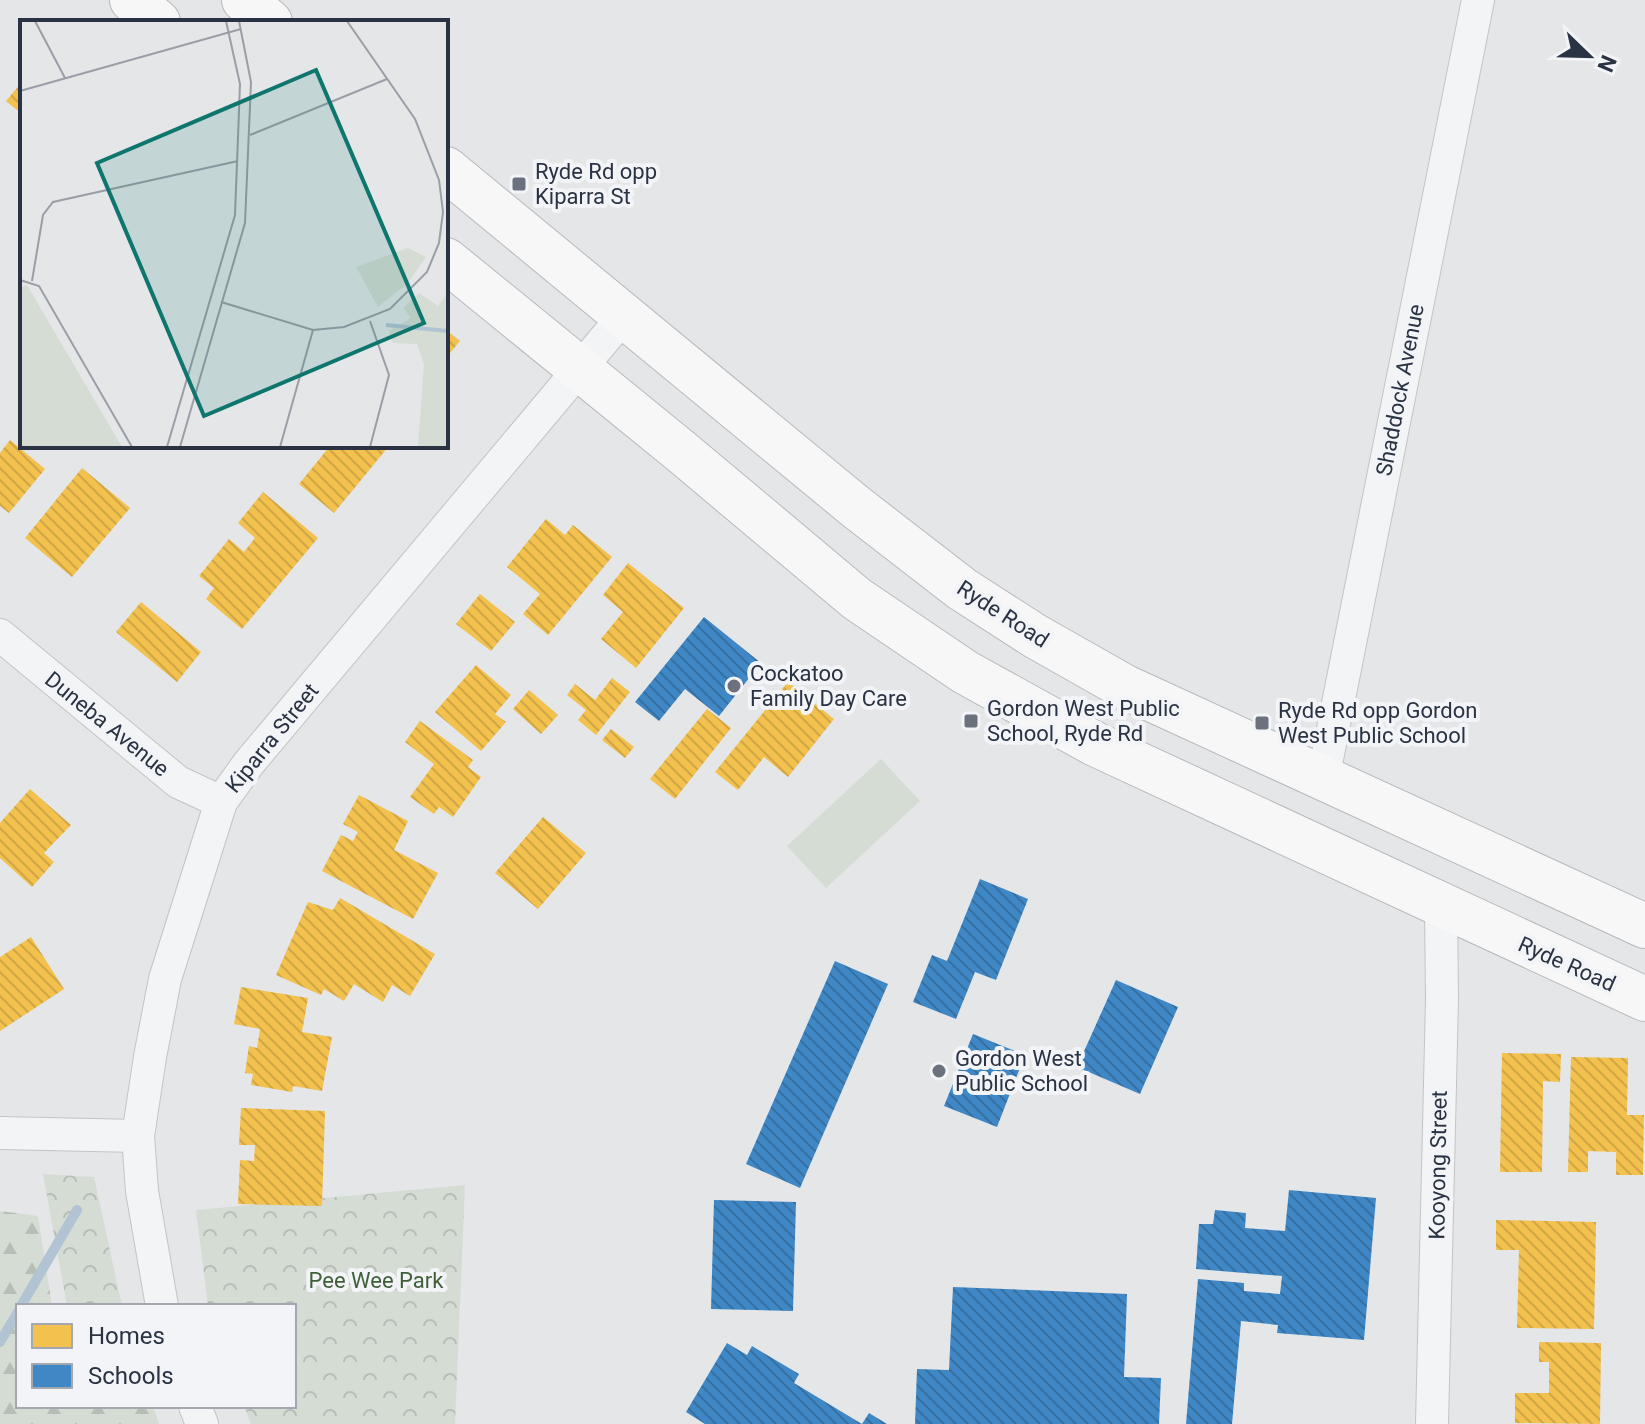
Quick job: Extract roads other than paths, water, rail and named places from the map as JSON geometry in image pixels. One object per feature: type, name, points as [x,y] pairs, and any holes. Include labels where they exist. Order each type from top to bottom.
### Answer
[{"type":"highway","points":[[132,0],[156,20]]},
{"type":"highway","points":[[244,0],[268,20]]},
{"type":"highway","name":"Ryde Road","points":[[448,171],[856,507],[962,589],[1035,636],[1125,687],[1645,926]]},
{"type":"highway","name":"Ryde Road","points":[[448,262],[857,599],[965,672],[1095,744],[1645,999]]},
{"type":"street","name":"Shaddock Avenue","points":[[1323,779],[1478,0]]},
{"type":"street","name":"Kiparra Street","points":[[162,1304],[142,1191],[138,1136],[165,979],[221,802],[249,763],[624,316]]},
{"type":"street","name":"Duneba Avenue","points":[[0,635],[178,782],[221,802]]},
{"type":"street","name":"Kooyong Street","points":[[1432,1424],[1442,999],[1441,907]]},
{"type":"street","points":[[0,1133],[138,1136]]},
{"type":"waterway","points":[[22,1304],[77,1210]]},
{"type":"waterway","points":[[0,1342],[16,1315]]},
{"type":"place","name":"Ryde Rd opp Kiparra St","points":[[519,184]]},
{"type":"place","name":"Cockatoo Family Day Care","points":[[734,686]]},
{"type":"place","name":"Gordon West Public School, Ryde Rd","points":[[971,721]]},
{"type":"place","name":"Ryde Rd opp Gordon West Public School","points":[[1262,723]]},
{"type":"place","name":"Gordon West Public School","points":[[939,1071]]},
{"type":"park label","name":"Pee Wee Park","points":[[376,1280]]}]
